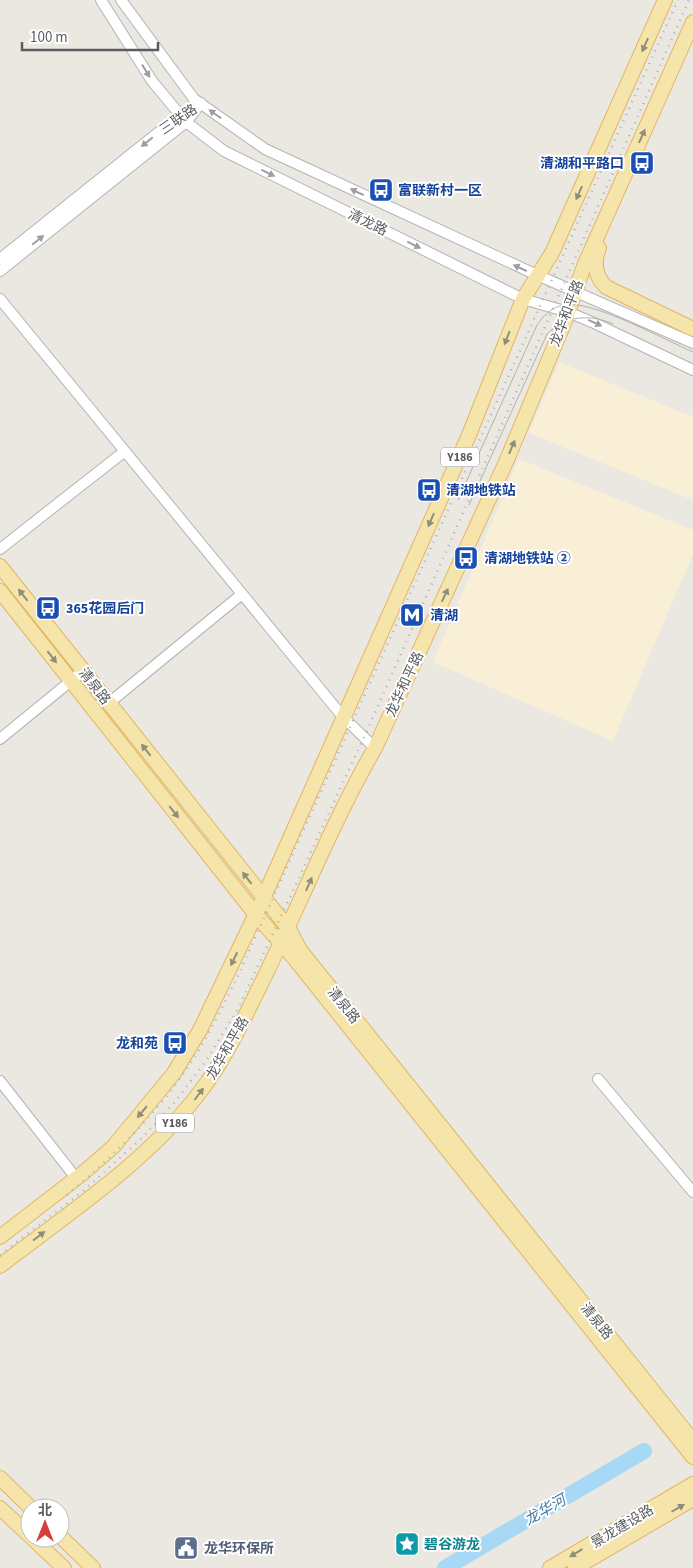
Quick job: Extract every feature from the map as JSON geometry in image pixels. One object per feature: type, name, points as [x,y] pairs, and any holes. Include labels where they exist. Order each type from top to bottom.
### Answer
[{"type":"main road","name":"Y186","points":[[0,1237],[113,1147],[174,1073],[200,1030],[256,915],[343,716],[470,435],[523,299],[552,253],[665,0]]},
{"type":"main road","name":"龙华和平路","points":[[0,1266],[124,1171],[172,1126],[201,1091],[219,1062],[289,929],[351,789],[375,748],[506,462],[610,210],[693,22]]},
{"type":"main road","points":[[610,210],[608,227],[596,258],[596,270],[600,281],[616,294],[693,329]]},
{"type":"main road","name":"清泉路","points":[[0,566],[263,899],[289,929],[300,950],[693,1441]]},
{"type":"main road","name":"清泉路","points":[[0,591],[256,915],[693,1457]]},
{"type":"main road","points":[[0,1478],[21,1498]]},
{"type":"main road","name":"景龙建设路","points":[[550,1568],[693,1484]]},
{"type":"main road","name":"景龙建设路","points":[[575,1568],[693,1499]]},
{"type":"main road","points":[[0,1508],[20,1527]]},
{"type":"main road","points":[[70,1546],[93,1568]]},
{"type":"main road","points":[[43,1548],[64,1568]]},
{"type":"street","name":"清龙路","points":[[101,0],[152,81],[183,119],[224,151],[523,299],[568,312],[693,370]]},
{"type":"street","name":"清龙路","points":[[121,0],[194,99],[265,149],[537,275],[693,343]]},
{"type":"street","name":"三联路","points":[[0,271],[200,103]]},
{"type":"street","name":"三联路","points":[[0,259],[183,119]]},
{"type":"street","points":[[0,299],[343,716],[375,748]]},
{"type":"street","points":[[0,549],[125,451]]},
{"type":"street","points":[[109,703],[242,594]]},
{"type":"street","points":[[0,739],[72,682],[83,671]]},
{"type":"street","points":[[598,1079],[693,1192]]},
{"type":"street","points":[[0,1081],[76,1178]]},
{"type":"shaded area","points":[[559,362],[693,417],[693,500],[529,433]]},
{"type":"shaded area","points":[[519,459],[693,530],[693,554],[613,741],[433,662]]},
{"type":"waterway","name":"龙华河","points":[[445,1568],[644,1451]]},
{"type":"tram line","points":[[458,500],[537,325],[552,310],[564,305],[592,308],[628,322],[693,352]]},
{"type":"tram line","points":[[469,505],[547,334],[562,323],[578,318],[596,319],[613,324]]},
{"type":"railway","points":[[67,1195],[117,1150],[149,1117],[197,1054],[220,1012],[678,0]]},
{"type":"railway","points":[[0,1255],[83,1191],[142,1138],[174,1103],[206,1061],[239,1007],[366,733],[689,0]]},
{"type":"place","name":"清湖和平路口","points":[[642,163]]},
{"type":"place","name":"富联新村一区","points":[[381,190]]},
{"type":"place","name":"清湖地铁站","points":[[429,490]]},
{"type":"place","name":"清湖地铁站 ②","points":[[466,558]]},
{"type":"place","name":"365花园后门","points":[[48,608]]},
{"type":"place","name":"清湖","points":[[412,615]]},
{"type":"place","name":"龙和苑","points":[[175,1043]]},
{"type":"place","name":"碧谷游龙","points":[[407,1544]]},
{"type":"place","name":"龙华环保所","points":[[186,1548]]}]
